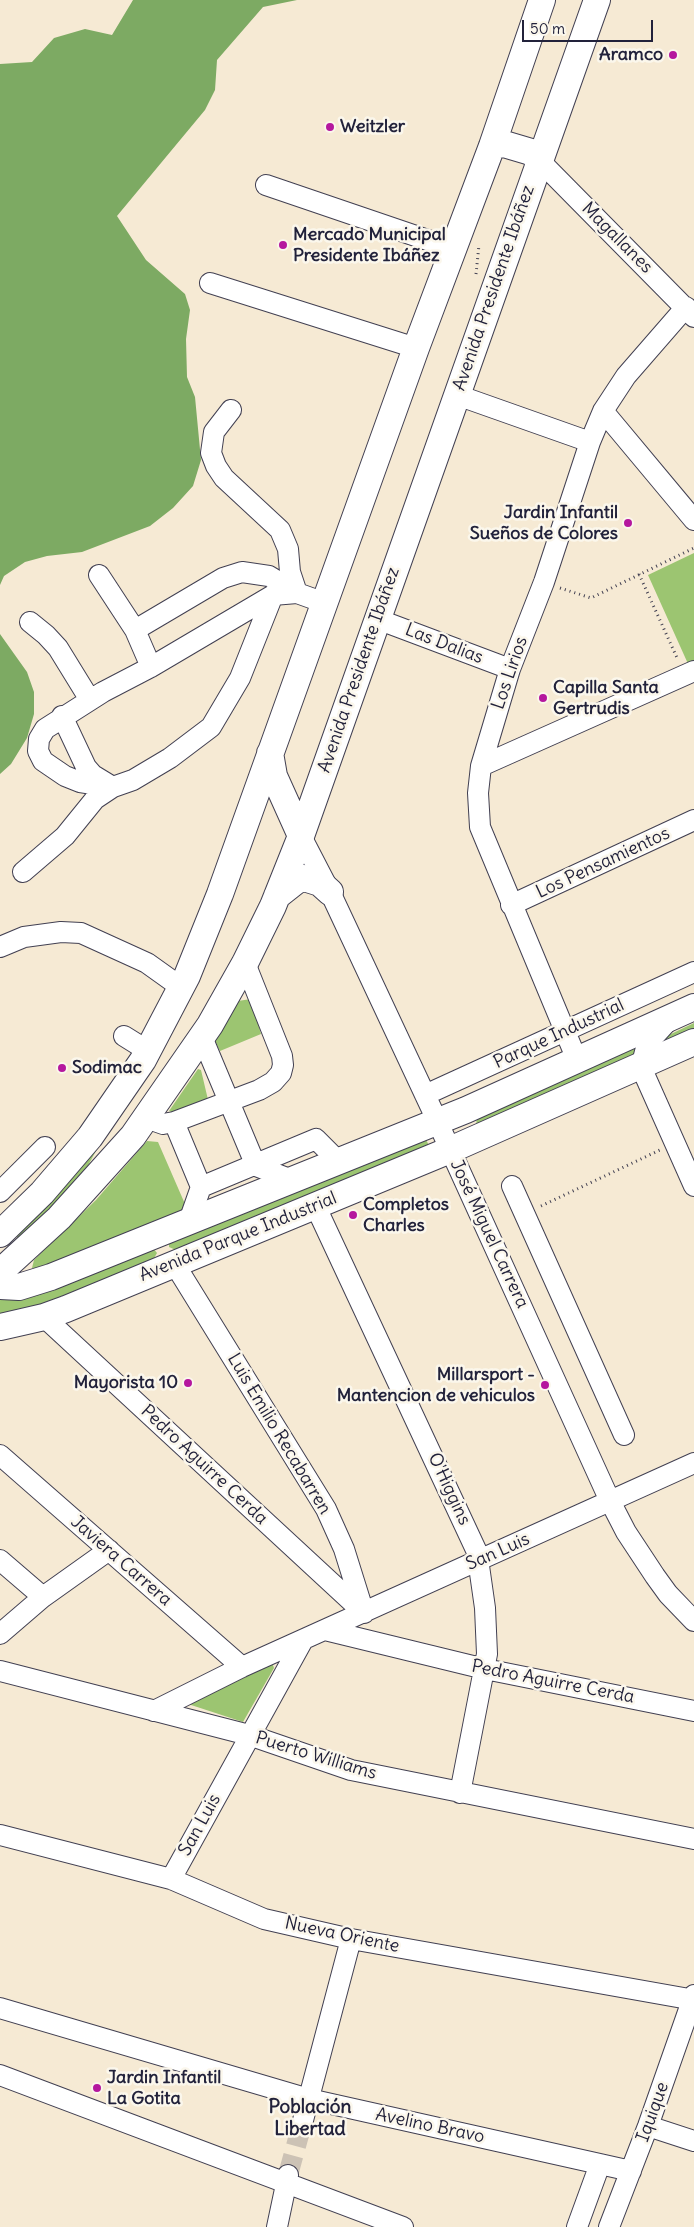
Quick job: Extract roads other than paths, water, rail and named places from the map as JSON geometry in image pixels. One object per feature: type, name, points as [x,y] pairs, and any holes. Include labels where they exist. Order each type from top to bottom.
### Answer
[{"type":"main road","points":[[0,1234],[42,1193],[76,1155],[148,1051],[182,988],[207,929],[416,348],[492,146],[542,0]]},
{"type":"main road","name":"Avenida Presidente Ibáñez","points":[[0,1272],[59,1218],[82,1194],[146,1118],[202,1037],[245,963],[277,896],[301,836],[597,0]]},
{"type":"main road","points":[[492,146],[504,144],[531,152],[539,160]]},
{"type":"main road","points":[[270,754],[274,776],[301,836]]},
{"type":"main road","points":[[277,896],[290,885],[304,878],[320,883],[330,892]]},
{"type":"main road","name":"Avenida Parque Industrial","points":[[0,1286],[19,1288],[27,1286],[163,1232],[437,1122],[683,1012]]},
{"type":"main road","name":"Avenida Parque Industrial","points":[[0,1327],[44,1317],[174,1264],[450,1150],[694,1042]]},
{"type":"main road","points":[[163,1232],[159,1239],[160,1250],[166,1259],[174,1264]]},
{"type":"street","name":"Magallanes","points":[[539,160],[690,312]]},
{"type":"street","points":[[266,185],[454,249]]},
{"type":"street","points":[[210,283],[416,348]]},
{"type":"street","name":"Los Lirios","points":[[577,1060],[480,827],[478,793],[481,766],[510,669],[544,582],[590,442],[603,411],[626,376],[690,312]]},
{"type":"street","points":[[456,395],[590,442]]},
{"type":"street","points":[[231,410],[214,432],[211,453],[216,466],[224,478],[280,530],[288,548],[290,572],[297,593]]},
{"type":"street","points":[[603,411],[694,520]]},
{"type":"street","points":[[134,630],[224,578],[242,572],[270,576],[297,593],[325,603]]},
{"type":"street","points":[[99,575],[134,630],[151,667]]},
{"type":"street","points":[[112,787],[80,782],[65,776],[43,762],[38,751],[39,739],[45,729],[62,716],[151,667],[273,595],[297,593]]},
{"type":"street","points":[[23,872],[65,836],[95,799],[112,787],[133,780],[157,766],[211,727],[240,678],[273,595]]},
{"type":"street","name":"Las Dalias","points":[[377,619],[510,669]]},
{"type":"street","points":[[30,622],[58,648],[90,700]]},
{"type":"street","points":[[481,766],[689,673]]},
{"type":"street","points":[[62,716],[86,767],[93,775],[112,787]]},
{"type":"street","name":"Los Pensamientos","points":[[511,905],[694,820]]},
{"type":"street","name":"José Miguel Carrera","points":[[301,836],[330,892],[425,1095],[610,1501],[644,1561],[668,1594],[692,1616]]},
{"type":"street","points":[[0,947],[24,937],[61,932],[81,933],[147,963],[182,988]]},
{"type":"street","points":[[146,1118],[163,1124],[174,1122],[228,1102],[273,1082],[284,1065],[245,963]]},
{"type":"street","name":"Parque Industrial","points":[[425,1095],[694,972]]},
{"type":"street","points":[[683,1012],[647,1044],[641,1066],[694,1186]]},
{"type":"street","points":[[124,1036],[148,1051]]},
{"type":"street","points":[[202,1037],[256,1166],[292,1180]]},
{"type":"street","points":[[174,1122],[201,1186],[190,1221]]},
{"type":"street","points":[[201,1186],[256,1166],[316,1139],[338,1161]]},
{"type":"street","points":[[0,1192],[45,1147]]},
{"type":"street","points":[[512,1186],[624,1434]]},
{"type":"street","name":"O'Higgins","points":[[315,1205],[474,1543],[479,1561],[485,1608],[485,1669],[460,1793]]},
{"type":"street","name":"Luis Emilio Recabarren","points":[[174,1264],[326,1509],[344,1549],[364,1613]]},
{"type":"street","points":[[0,1334],[44,1317]]},
{"type":"street","name":"Pedro Aguirre Cerda","points":[[44,1317],[364,1613]]},
{"type":"street","name":"Javiera Carrera","points":[[0,1455],[242,1666]]},
{"type":"street","name":"San Luis","points":[[154,1711],[242,1666],[364,1613],[694,1463]]},
{"type":"street","points":[[0,1634],[44,1598],[109,1550]]},
{"type":"street","points":[[0,1560],[44,1598]]},
{"type":"street","name":"Pedro Aguirre Cerda","points":[[325,1630],[485,1669],[694,1711]]},
{"type":"street","name":"San Luis","points":[[171,1879],[303,1640]]},
{"type":"street","name":"Puerto Williams","points":[[0,1671],[250,1735],[352,1770],[694,1838]]},
{"type":"street","name":"Nueva Oriente","points":[[0,1835],[171,1879],[264,1919],[351,1939],[694,1998]]},
{"type":"street","points":[[302,2124],[351,1939]]},
{"type":"street","name":"Iquique","points":[[608,2227],[648,2126],[694,1998]]},
{"type":"street","name":"Avelino Bravo","points":[[1,2011],[309,2099],[631,2171]]},
{"type":"street","points":[[0,2075],[287,2180],[403,2227]]},
{"type":"street","points":[[648,2126],[694,2141]]},
{"type":"street","points":[[578,2227],[600,2164]]},
{"type":"street","points":[[277,2227],[287,2180]]},
{"type":"tunnel","points":[[288,2175],[302,2124]]},
{"type":"place","name":"Aramco","points":[[673,55]]},
{"type":"place","name":"Weitzler","points":[[330,127]]},
{"type":"place","name":"Mercado Municipal Presidente Ibáñez","points":[[283,245]]},
{"type":"place","name":"Jardin Infantil Sueños de Colores","points":[[628,523]]},
{"type":"place","name":"Capilla Santa Gertrudis","points":[[543,698]]},
{"type":"place","name":"Sodimac","points":[[62,1068]]},
{"type":"place","name":"Completos Charles","points":[[353,1215]]},
{"type":"place","name":"Mayorista 10","points":[[188,1383]]},
{"type":"place","name":"Millarsport - Mantencion de vehiculos","points":[[545,1385]]},
{"type":"place","name":"Jardin Infantil La Gotita","points":[[97,2088]]},
{"type":"district","name":"Población Libertad","points":[[310,2119]]}]
